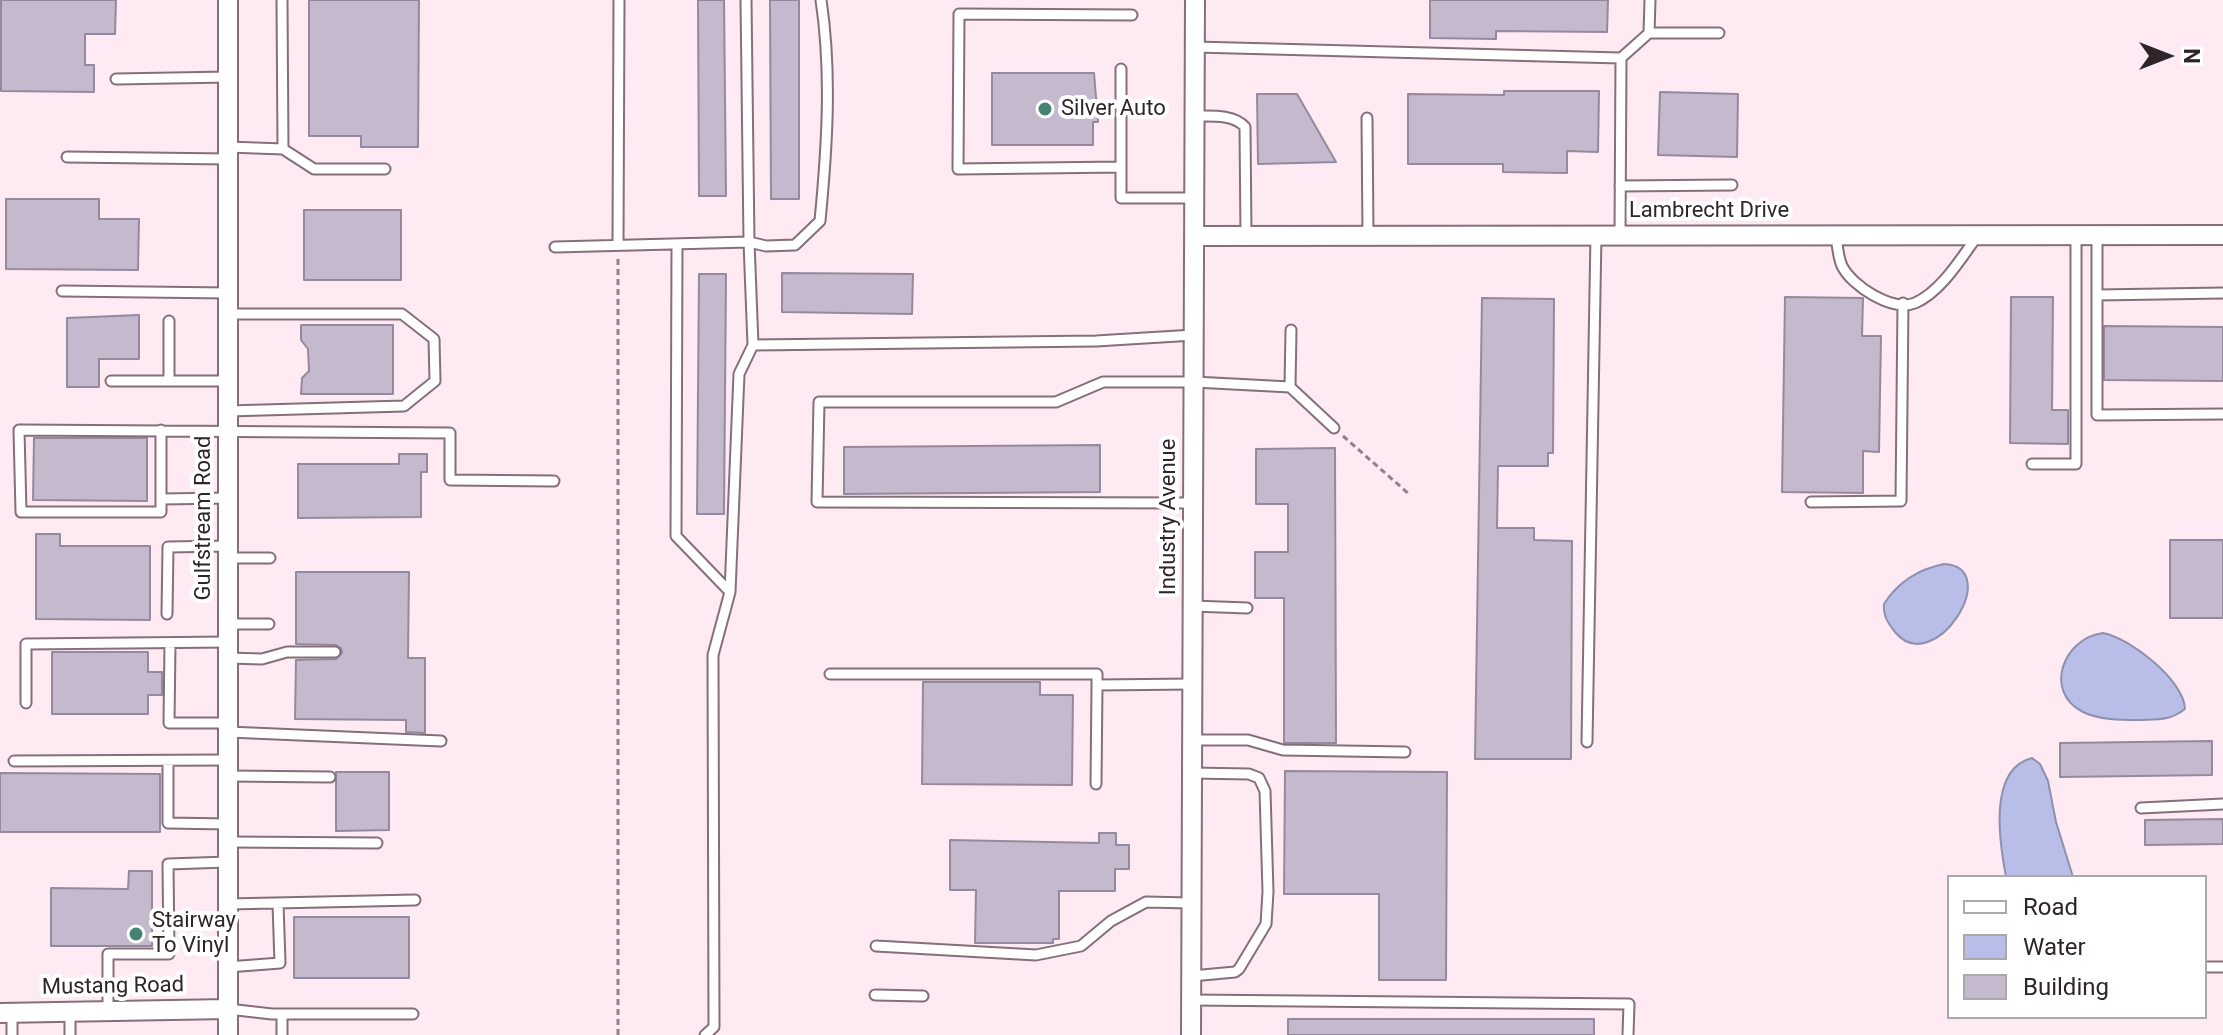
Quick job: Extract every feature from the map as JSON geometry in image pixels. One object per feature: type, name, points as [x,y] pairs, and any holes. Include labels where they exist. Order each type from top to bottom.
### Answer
[{"type":"street","name":"Gulfstream Road","points":[[228,0],[228,1035]]},
{"type":"street","name":"Industry Avenue","points":[[1191,1035],[1195,0]]},
{"type":"street","name":"Lambrecht Drive","points":[[1195,236],[2223,235]]},
{"type":"street","name":"Mustang Road","points":[[6,1013],[228,1009]]},
{"type":"lane","points":[[282,0],[283,149]]},
{"type":"lane","points":[[618,245],[619,0]]},
{"type":"lane","points":[[705,1035],[714,1027],[713,655],[730,592],[739,374],[753,345],[746,0]]},
{"type":"lane","points":[[555,247],[749,242],[766,246],[795,245],[820,221],[827,151],[825,29],[821,0]]},
{"type":"lane","points":[[1649,33],[1650,0]]},
{"type":"lane","points":[[1121,167],[958,169],[959,14],[1132,15]]},
{"type":"lane","points":[[1195,47],[1621,58],[1649,33],[1719,33]]},
{"type":"lane","points":[[1620,235],[1621,58]]},
{"type":"lane","points":[[1121,69],[1121,198],[1195,198]]},
{"type":"lane","points":[[116,79],[228,77]]},
{"type":"lane","points":[[1195,116],[1223,117],[1240,121],[1245,127],[1246,236]]},
{"type":"lane","points":[[1367,118],[1368,236]]},
{"type":"lane","points":[[67,157],[283,149],[314,169],[385,169]]},
{"type":"lane","points":[[1620,186],[1732,185]]},
{"type":"lane","points":[[1587,742],[1596,235]]},
{"type":"lane","points":[[1836,235],[1842,266],[1863,290],[1889,303],[1914,304],[1942,282],[1978,235]]},
{"type":"lane","points":[[2032,464],[2076,464],[2076,235]]},
{"type":"lane","points":[[2097,235],[2097,415],[2223,414]]},
{"type":"lane","points":[[677,244],[676,536],[730,592]]},
{"type":"lane","points":[[62,291],[228,293]]},
{"type":"lane","points":[[2097,295],[2223,293]]},
{"type":"lane","points":[[1811,502],[1901,501],[1903,303]]},
{"type":"lane","points":[[228,314],[402,314],[434,339],[435,381],[404,406],[228,411]]},
{"type":"lane","points":[[169,321],[169,381]]},
{"type":"lane","points":[[1290,387],[1291,330]]},
{"type":"lane","points":[[753,345],[1096,341],[1194,335]]},
{"type":"lane","points":[[111,381],[228,381]]},
{"type":"lane","points":[[1193,503],[817,502],[819,402],[1056,402],[1103,382],[1194,382],[1290,387],[1334,428]]},
{"type":"lane","points":[[161,430],[161,512],[21,512],[19,430],[161,430],[228,430],[450,433],[450,480],[554,481]]},
{"type":"lane","points":[[161,499],[228,498]]},
{"type":"lane","points":[[167,614],[168,547],[270,558]]},
{"type":"lane","points":[[1193,606],[1247,608]]},
{"type":"lane","points":[[26,703],[26,644],[228,641],[269,624]]},
{"type":"lane","points":[[228,641],[262,659],[287,652],[335,652]]},
{"type":"lane","points":[[170,643],[169,723],[441,741]]},
{"type":"lane","points":[[830,674],[1097,674],[1096,784]]},
{"type":"lane","points":[[1097,685],[1193,684]]},
{"type":"lane","points":[[1192,740],[1248,740],[1283,750],[1405,752]]},
{"type":"lane","points":[[14,761],[168,761],[330,777]]},
{"type":"lane","points":[[168,761],[168,823],[228,833],[377,843]]},
{"type":"lane","points":[[1191,976],[1239,969],[1266,924],[1268,892],[1265,791],[1259,778],[1249,774],[1192,773]]},
{"type":"lane","points":[[2141,808],[2223,804]]},
{"type":"lane","points":[[108,1011],[108,954],[169,954],[168,864],[228,862]]},
{"type":"lane","points":[[228,904],[415,900]]},
{"type":"lane","points":[[876,946],[1036,955],[1081,946],[1111,921],[1146,902],[1191,903]]},
{"type":"lane","points":[[228,967],[280,963],[278,903]]},
{"type":"lane","points":[[875,995],[923,996]]},
{"type":"lane","points":[[1191,1000],[1629,1004],[1628,1035]]},
{"type":"lane","points":[[228,1009],[282,1014],[413,1014]]},
{"type":"lane","points":[[70,1012],[70,1035]]},
{"type":"lane","points":[[6,1013],[12,1035]]},
{"type":"lane","points":[[282,1014],[282,1035]]},
{"type":"path","points":[[618,245],[618,1035]]},
{"type":"path","points":[[1334,428],[1409,494]]},
{"type":"shaded area","points":[[0,0],[2223,0],[2223,1035],[0,1035]]},
{"type":"water","points":[[1944,564],[1961,570],[1968,583],[1966,599],[1957,617],[1944,632],[1928,642],[1911,643],[1890,626],[1884,604],[1910,578]]},
{"type":"water","points":[[2103,633],[2127,643],[2154,662],[2176,686],[2185,709],[2163,719],[2117,720],[2089,715],[2071,703],[2061,680],[2063,667],[2077,645]]},
{"type":"water","points":[[2032,758],[2040,764],[2048,781],[2056,822],[2072,875],[2006,875],[2000,828],[2002,792],[2008,777],[2018,765]]},
{"type":"building","points":[[1,0],[116,0],[115,34],[85,34],[85,65],[94,65],[94,92],[1,91]]},
{"type":"building","points":[[309,0],[419,0],[418,147],[361,147],[361,136],[309,136]]},
{"type":"building","points":[[698,0],[724,0],[726,196],[699,196]]},
{"type":"building","points":[[770,0],[799,0],[799,199],[771,199]]},
{"type":"building","points":[[1430,0],[1608,0],[1607,32],[1496,31],[1496,39],[1430,38]]},
{"type":"building","name":"Silver Auto","points":[[992,73],[1094,73],[1098,122],[1093,122],[1093,145],[992,145]]},
{"type":"building","points":[[1504,91],[1599,91],[1598,152],[1567,151],[1567,173],[1503,172],[1503,164],[1408,164],[1408,94],[1504,95]]},
{"type":"building","points":[[1660,92],[1738,94],[1737,157],[1658,155]]},
{"type":"building","points":[[1257,94],[1297,94],[1336,162],[1258,164]]},
{"type":"building","points":[[6,199],[99,199],[99,219],[139,219],[138,270],[6,269]]},
{"type":"building","points":[[304,210],[401,210],[401,280],[304,280]]},
{"type":"building","points":[[782,273],[913,274],[912,314],[782,312]]},
{"type":"building","points":[[699,274],[726,274],[724,514],[697,514]]},
{"type":"building","points":[[1785,297],[1863,298],[1862,336],[1881,336],[1879,452],[1863,451],[1863,493],[1782,492]]},
{"type":"building","points":[[2011,297],[2053,297],[2052,410],[2068,410],[2068,444],[2010,443]]},
{"type":"building","points":[[1482,298],[1554,299],[1553,453],[1548,453],[1548,466],[1498,466],[1497,528],[1534,528],[1534,540],[1572,541],[1571,759],[1475,759]]},
{"type":"building","points":[[139,315],[139,359],[99,359],[99,387],[67,387],[67,318]]},
{"type":"building","points":[[301,325],[393,325],[393,394],[301,394],[302,378],[309,371],[308,349],[301,340]]},
{"type":"building","points":[[2104,326],[2223,327],[2223,381],[2104,380]]},
{"type":"building","points":[[34,438],[147,438],[147,501],[33,500]]},
{"type":"building","points":[[1100,445],[1100,492],[844,494],[844,447]]},
{"type":"building","points":[[1335,448],[1336,743],[1284,743],[1284,598],[1255,598],[1255,552],[1288,552],[1288,504],[1256,504],[1256,449]]},
{"type":"building","points":[[399,454],[427,454],[427,472],[421,472],[421,517],[298,518],[298,464],[399,464]]},
{"type":"building","points":[[36,534],[60,534],[60,546],[150,546],[150,620],[36,619]]},
{"type":"building","points":[[2170,540],[2223,540],[2223,618],[2170,618]]},
{"type":"building","points":[[296,572],[409,572],[408,658],[425,658],[425,733],[406,732],[406,720],[295,719],[296,660],[336,659],[342,653],[336,645],[296,644]]},
{"type":"building","points":[[52,652],[148,652],[148,672],[162,672],[162,695],[148,695],[148,714],[52,714]]},
{"type":"building","points":[[923,682],[1040,682],[1040,695],[1073,695],[1072,785],[922,784]]},
{"type":"building","points":[[2212,741],[2212,775],[2060,777],[2060,743]]},
{"type":"building","points":[[1285,771],[1447,772],[1446,980],[1379,980],[1379,894],[1284,894]]},
{"type":"building","points":[[336,772],[389,772],[389,830],[336,831]]},
{"type":"building","points":[[0,773],[160,774],[160,832],[0,832]]},
{"type":"building","points":[[2223,819],[2223,844],[2145,845],[2145,820]]},
{"type":"building","points":[[1099,833],[1116,833],[1116,845],[1129,845],[1129,869],[1115,869],[1115,891],[1059,891],[1059,939],[1053,939],[1053,943],[975,943],[976,890],[950,890],[950,840],[1099,843]]},
{"type":"building","points":[[129,871],[152,871],[152,946],[51,946],[51,888],[128,889]]},
{"type":"building","points":[[294,917],[409,917],[409,978],[294,978]]},
{"type":"building","points":[[1288,1019],[1594,1019],[1594,1035],[1288,1035]]},
{"type":"place","name":"Silver Auto","points":[[1045,109]]},
{"type":"place","name":"Stairway To Vinyl","points":[[136,934]]}]
